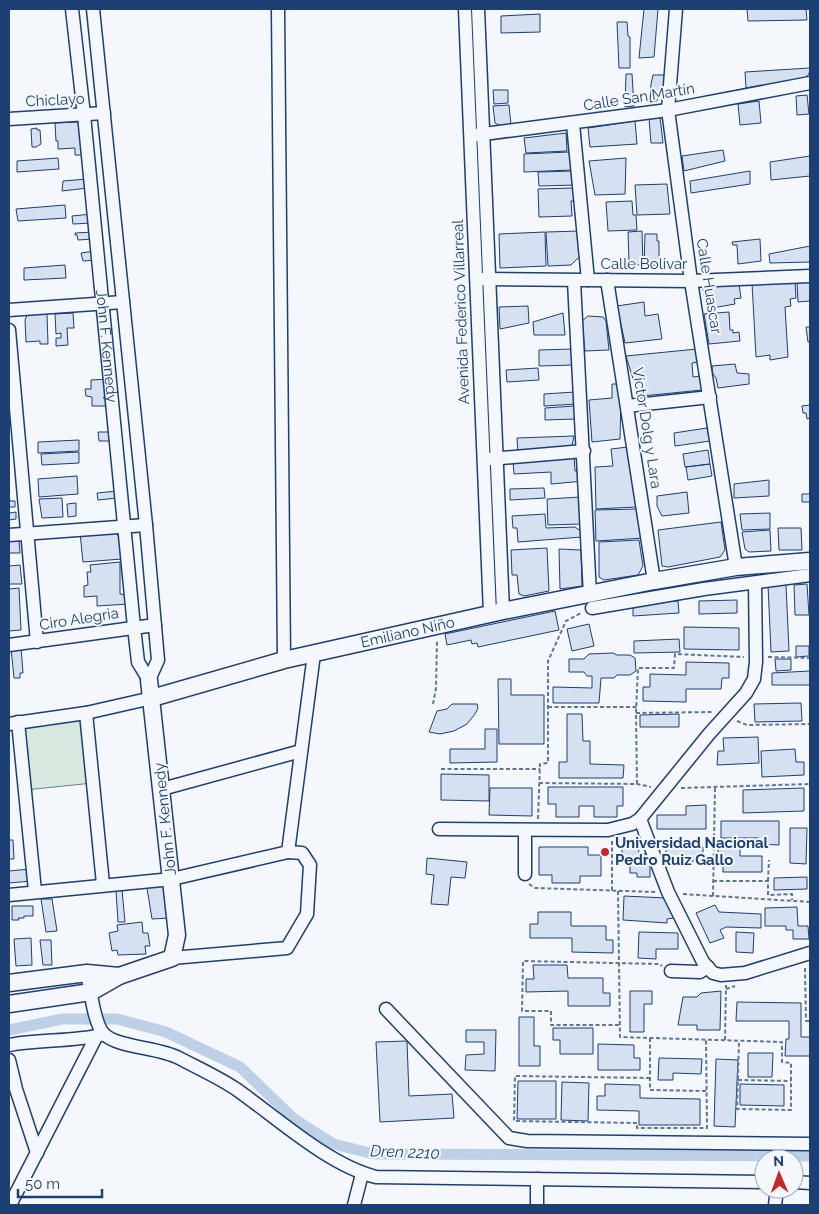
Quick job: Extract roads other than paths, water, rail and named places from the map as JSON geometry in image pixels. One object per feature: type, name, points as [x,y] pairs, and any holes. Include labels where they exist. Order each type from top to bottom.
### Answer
[{"type":"main road","name":"Emiliano Niño","points":[[152,698],[284,660],[496,612],[591,601],[654,581],[736,567],[810,561]]},
{"type":"main road","name":"John F. Kennedy","points":[[149,680],[177,936],[172,958]]},
{"type":"main road","points":[[9,1004],[92,999],[119,976],[172,958]]},
{"type":"main road","points":[[9,983],[87,973],[119,976]]},
{"type":"street","name":"John F. Kennedy","points":[[72,9],[138,662],[149,680]]},
{"type":"street","name":"John F. Kennedy","points":[[93,9],[158,660],[149,680]]},
{"type":"street","points":[[278,9],[284,660]]},
{"type":"street","name":"Avenida Federico Villarreal","points":[[465,9],[477,135]]},
{"type":"street","name":"Avenida Federico Villarreal","points":[[478,9],[477,135],[496,612]]},
{"type":"street","name":"Calle Huascar","points":[[676,9],[668,110],[690,281],[736,567]]},
{"type":"street","name":"Calle San Martín","points":[[477,135],[573,124],[668,110],[810,83]]},
{"type":"street","name":"Chiclayo","points":[[9,119],[104,113]]},
{"type":"street","points":[[573,124],[588,280]]},
{"type":"street","name":"Calle Bolivar","points":[[483,279],[690,281],[810,276]]},
{"type":"street","name":"Víctor Dolg y Lara","points":[[607,280],[654,581]]},
{"type":"street","points":[[574,281],[591,601],[810,575]]},
{"type":"street","points":[[9,310],[123,302]]},
{"type":"street","points":[[9,330],[37,642]]},
{"type":"street","points":[[627,406],[710,397]]},
{"type":"street","points":[[490,459],[584,451]]},
{"type":"street","points":[[9,535],[146,525]]},
{"type":"street","points":[[439,829],[612,829],[632,824],[640,819],[746,693],[754,679],[755,583]]},
{"type":"street","name":"Ciro Alegria","points":[[9,645],[155,625]]},
{"type":"street","points":[[288,852],[314,654]]},
{"type":"street","name":"Emiliano Niño","points":[[13,723],[86,713],[152,698]]},
{"type":"street","points":[[86,713],[104,884]]},
{"type":"street","points":[[13,723],[35,891]]},
{"type":"street","points":[[162,789],[301,751]]},
{"type":"street","points":[[640,819],[668,892],[703,962],[713,973],[721,976],[745,973],[810,953]]},
{"type":"street","points":[[525,874],[531,830]]},
{"type":"street","points":[[9,895],[104,884],[172,879],[288,852],[302,853],[310,865],[306,914],[287,948],[172,958]]},
{"type":"street","points":[[670,972],[700,972],[708,967]]},
{"type":"street","points":[[10,1205],[99,1032],[87,973]]},
{"type":"street","points":[[386,1009],[509,1138],[527,1141],[810,1144]]},
{"type":"street","points":[[9,1045],[99,1032],[116,1041],[172,1054],[234,1088],[273,1118],[323,1152],[362,1174],[376,1177],[754,1182]]},
{"type":"street","points":[[9,1060],[16,1089],[37,1153]]},
{"type":"street","points":[[354,1205],[362,1174]]},
{"type":"street","points":[[537,1179],[537,1205]]},
{"type":"waterway","name":"Dren 2210","points":[[9,1030],[62,1019],[117,1019],[166,1032],[240,1067],[294,1119],[333,1144],[374,1154],[810,1156]]},
{"type":"place","name":"Universidad Nacional Pedro Ruiz Gallo","points":[[605,852]]}]
